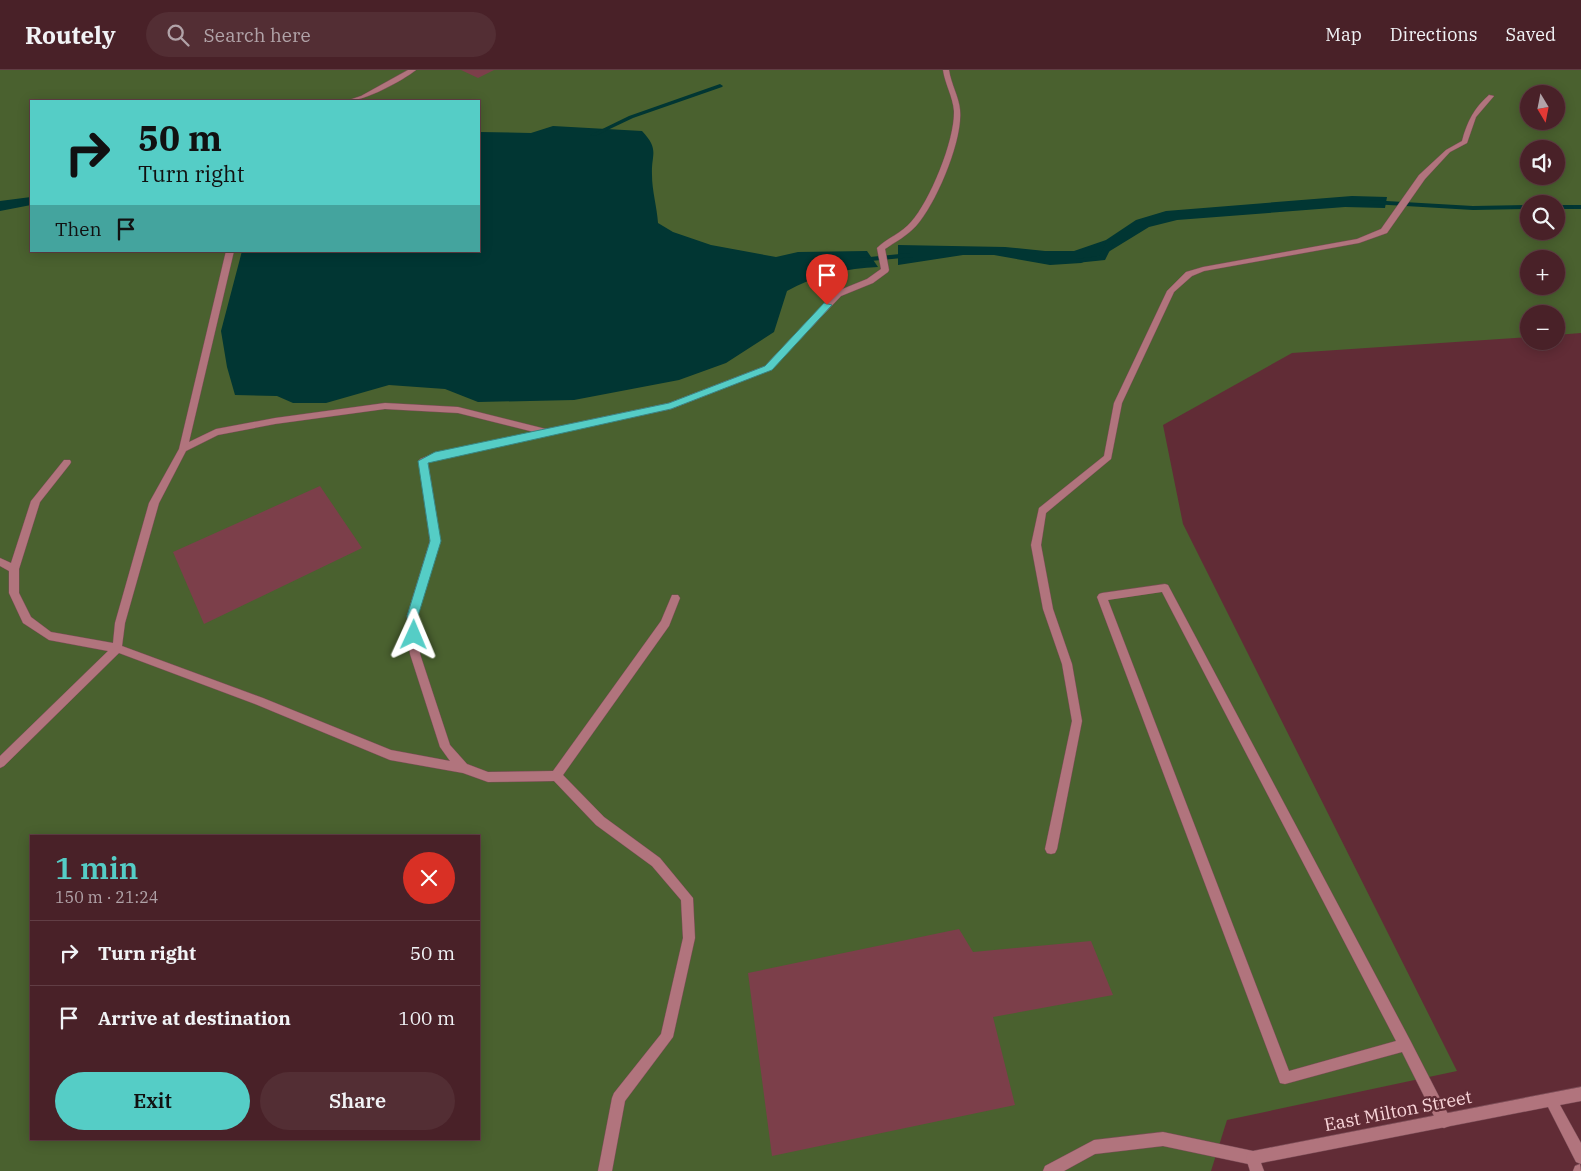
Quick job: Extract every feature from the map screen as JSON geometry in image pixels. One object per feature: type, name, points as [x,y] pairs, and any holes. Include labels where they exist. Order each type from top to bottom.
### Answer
[{"type":"street","points":[[352,100],[363,97],[413,70]]},
{"type":"street","points":[[463,768],[445,747],[415,654],[412,616],[435,541],[423,461],[435,456],[671,406],[768,368],[838,294],[870,280],[885,270],[881,248],[917,221],[943,171],[956,123],[957,109],[946,82],[946,70]]},
{"type":"street","points":[[1051,849],[1077,721],[1067,664],[1048,609],[1036,545],[1042,511],[1108,457],[1118,403],[1171,291],[1189,274],[1203,269],[1248,260],[1359,241],[1384,231],[1396,216],[1407,196],[1439,159],[1465,142],[1469,123],[1477,107],[1490,96]]},
{"type":"street","points":[[0,763],[117,648],[120,623],[154,503],[183,449],[230,252]]},
{"type":"street","points":[[183,449],[216,432],[275,421],[385,406],[458,410],[547,432]]},
{"type":"street","points":[[67,462],[36,501],[14,568],[14,593],[27,620],[50,636],[117,648],[259,701],[390,755],[463,768],[488,777],[556,776],[600,821],[656,862],[687,898],[689,938],[667,1037],[618,1098],[604,1171]]},
{"type":"street","points":[[0,562],[14,568]]},
{"type":"street","points":[[1405,1045],[1285,1078],[1102,598],[1165,588],[1405,1045],[1444,1121]]},
{"type":"street","points":[[556,776],[665,623],[675,598]]},
{"type":"street","name":"East Milton Street","points":[[1255,1164],[1444,1121],[1581,1094]]},
{"type":"street","points":[[1550,1100],[1581,1157]]},
{"type":"street","points":[[1050,1171],[1094,1147],[1163,1139],[1255,1164]]},
{"type":"green space","points":[[0,70],[1581,70],[1581,333],[1565,334],[1565,305],[1520,305],[1520,338],[1292,353],[1163,425],[1183,524],[1457,1071],[1227,1120],[1211,1171],[0,1171]]},
{"type":"water","points":[[553,126],[642,131],[648,137],[653,148],[652,181],[658,223],[673,232],[711,245],[776,257],[798,252],[867,251],[878,267],[831,274],[808,281],[787,291],[774,332],[726,363],[679,380],[574,400],[478,402],[445,389],[389,385],[326,403],[293,403],[277,396],[235,395],[227,367],[221,331],[242,252],[480,252],[480,132],[531,133]]},
{"type":"water","points":[[1352,196],[1387,197],[1385,208],[1345,207],[1177,220],[1149,227],[1105,254],[1081,263],[1050,265],[994,255],[963,255],[898,265],[898,245],[1005,247],[1045,251],[1074,251],[1106,240],[1136,220],[1166,211]]},
{"type":"water","points":[[30,197],[30,205],[0,211],[0,201]]},
{"type":"building","points":[[461,70],[494,70],[478,78]]},
{"type":"building","points":[[320,486],[362,548],[204,624],[173,552]]},
{"type":"building","points":[[959,929],[973,952],[1091,941],[1113,995],[993,1017],[1015,1105],[772,1156],[748,973]]},
{"type":"waterway","points":[[593,135],[631,117],[720,86]]},
{"type":"waterway","points":[[1372,202],[1473,208],[1520,207]]},
{"type":"waterway","points":[[1565,207],[1581,207]]},
{"type":"waterway","points":[[1076,261],[1102,258],[1109,244]]},
{"type":"waterway","points":[[860,260],[910,255]]},
{"type":"route","points":[[414,635],[412,616],[435,541],[423,461],[435,456],[671,406],[768,368],[804,327],[827,305]]}]
